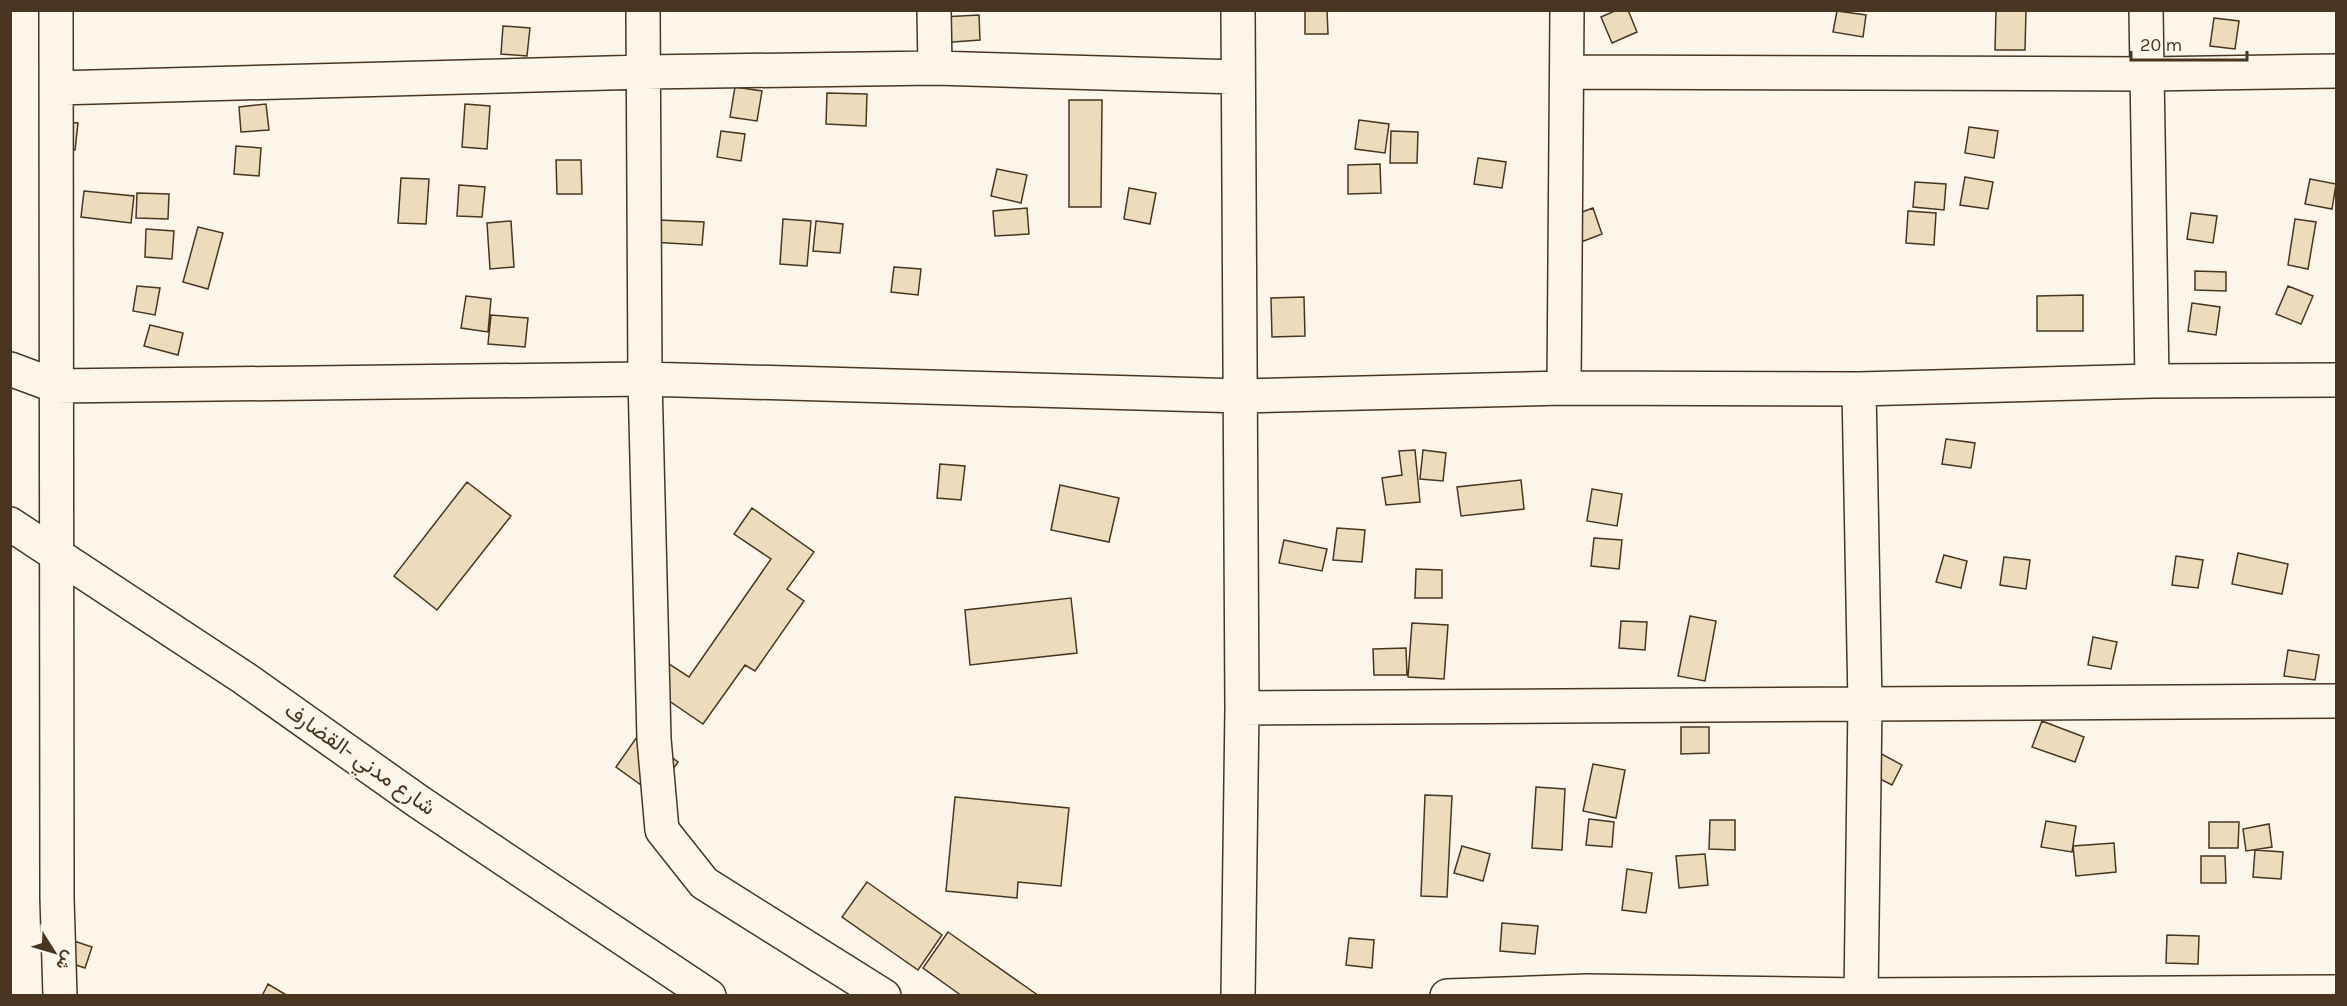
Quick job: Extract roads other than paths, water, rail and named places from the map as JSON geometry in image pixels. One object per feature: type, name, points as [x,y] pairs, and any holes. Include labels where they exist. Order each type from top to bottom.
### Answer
[{"type":"main road","points":[[56,10],[57,898],[60,996]]},
{"type":"main road","points":[[643,10],[645,380],[654,739],[662,830],[704,883],[884,996]]},
{"type":"main road","points":[[934,10],[935,68]]},
{"type":"main road","points":[[1238,10],[1242,396],[1242,708],[1238,996]]},
{"type":"main road","points":[[1564,388],[1568,10]]},
{"type":"main road","points":[[2146,10],[2152,381]]},
{"type":"main road","points":[[57,88],[644,72],[935,68],[1238,78]]},
{"type":"main road","points":[[1567,72],[2147,74],[2337,71]]},
{"type":"main road","points":[[10,369],[56,386],[645,380],[1242,396],[1564,388],[1859,389],[2152,381],[2337,380]]},
{"type":"main road","points":[[1859,389],[1865,704],[1861,995]]},
{"type":"main road","name":"شارع مدني -القضارف","points":[[10,524],[244,678],[419,802],[696,991]]},
{"type":"main road","points":[[1242,708],[2337,700]]},
{"type":"main road","points":[[1448,996],[1587,993],[1861,995],[2337,992]]}]
